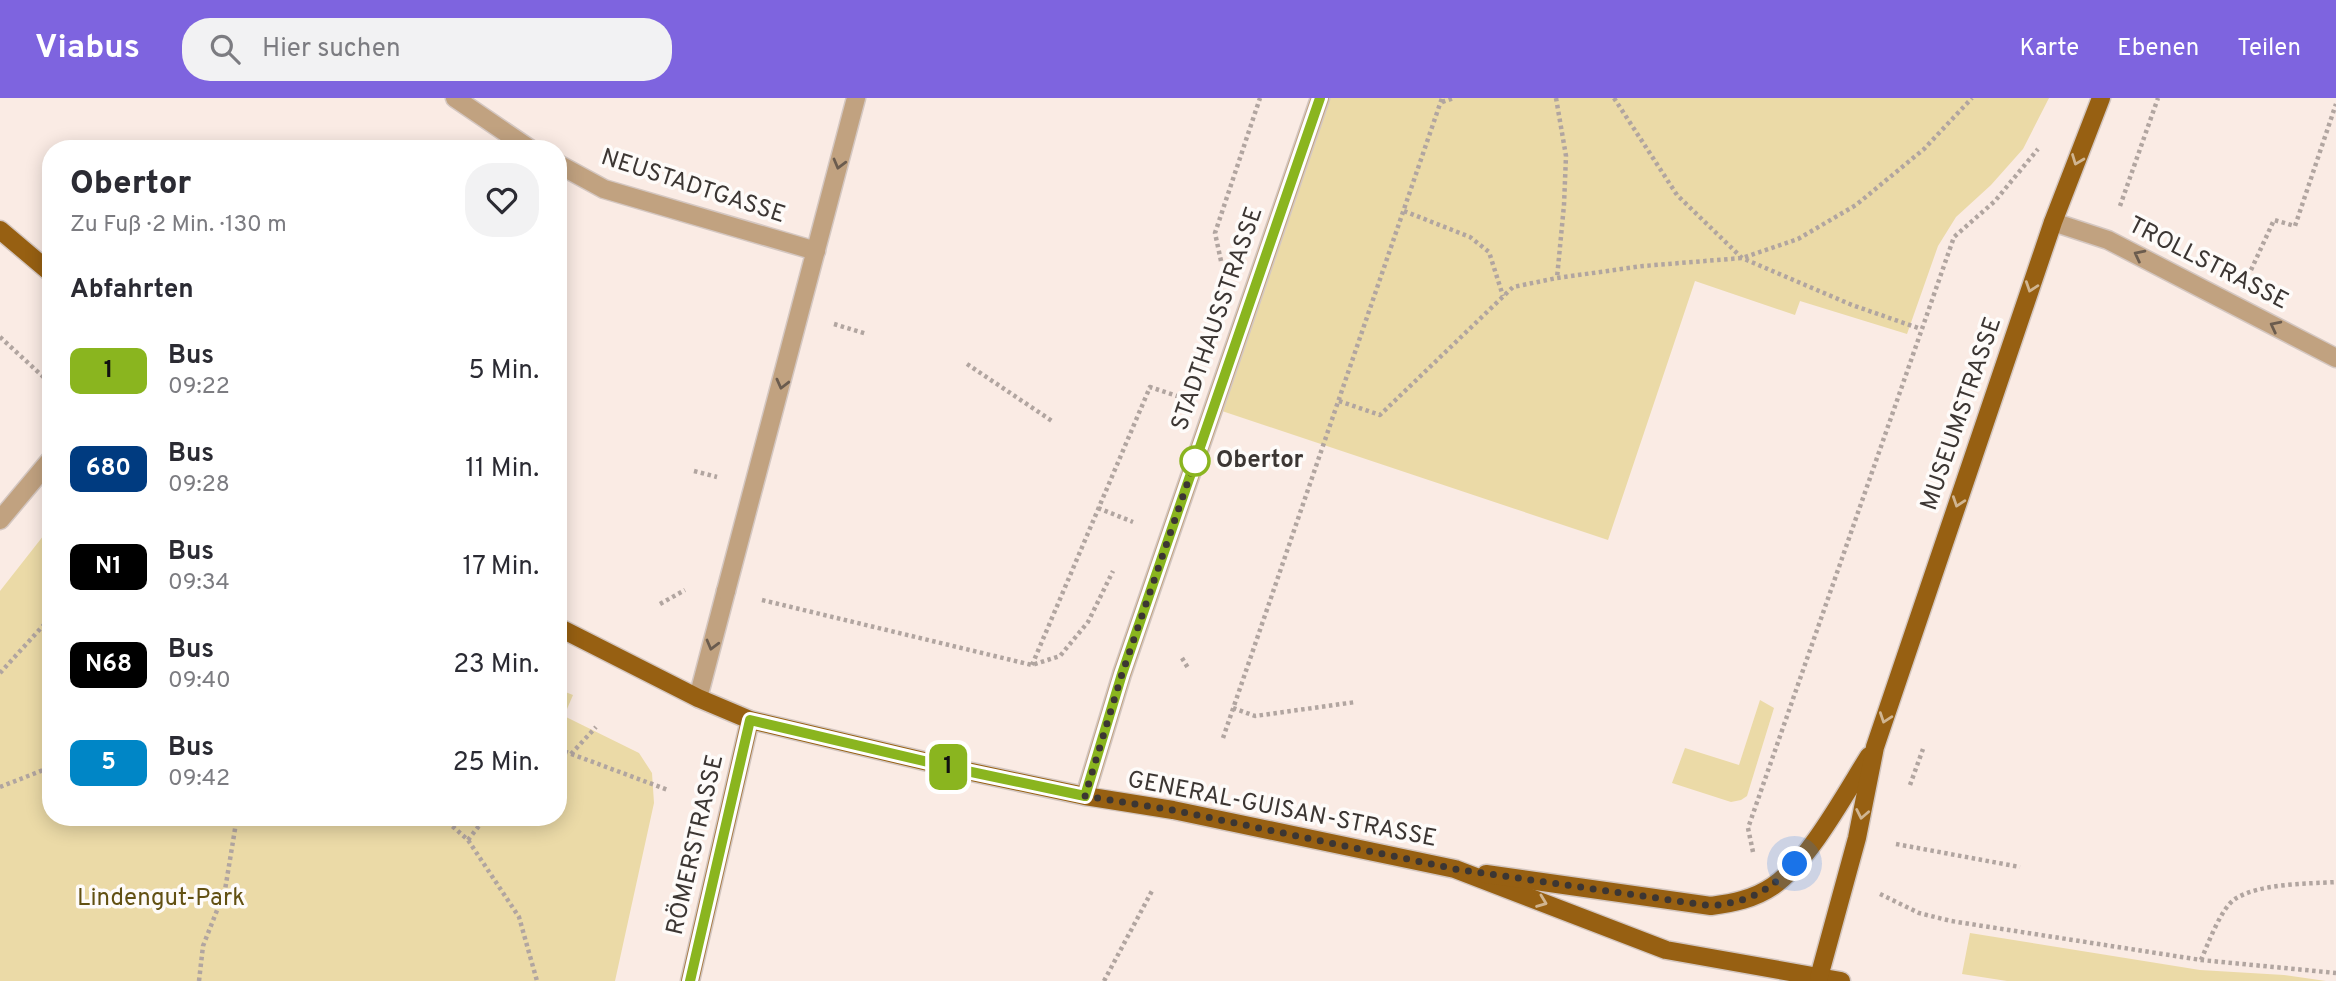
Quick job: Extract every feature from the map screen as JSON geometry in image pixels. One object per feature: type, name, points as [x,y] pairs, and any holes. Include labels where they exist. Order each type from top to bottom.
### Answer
[{"type":"main road","name":"MUSEUMSTRASSE","points":[[1875,747],[2053,222],[2101,98]]},
{"type":"main road","points":[[0,230],[42,265]]},
{"type":"main road","name":"GENERAL-GUISAN-STRASSE","points":[[567,632],[698,698],[750,720],[1085,796],[1173,810],[1455,869],[1666,950],[1841,981]]},
{"type":"main road","name":"RÖMERSTRASSE","points":[[690,981],[750,720]]},
{"type":"main road","points":[[1455,869],[1712,906],[1742,901],[1773,886],[1814,842],[1875,747]]},
{"type":"main road","points":[[1818,979],[1857,838],[1875,747]]},
{"type":"street","points":[[455,98],[517,140]]},
{"type":"street","points":[[698,698],[856,98]]},
{"type":"street","name":"STADTHAUSSTRASSE","points":[[1085,796],[1122,674],[1320,98]]},
{"type":"street","name":"NEUSTADTGASSE","points":[[567,169],[604,189],[816,251]]},
{"type":"street","name":"TROLLSTRASSE","points":[[2053,222],[2108,240],[2336,358]]},
{"type":"street","points":[[0,520],[42,470]]},
{"type":"path","points":[[1223,271],[1215,233],[1261,98]]},
{"type":"path","points":[[1223,738],[1442,100],[1454,98]]},
{"type":"path","points":[[1556,98],[1566,156],[1557,278]]},
{"type":"path","points":[[1614,98],[1676,195],[1742,258],[1852,305],[1921,329]]},
{"type":"path","points":[[1339,401],[1380,415],[1513,287],[1643,266],[1742,258],[1798,239],[1856,205],[1924,149],[1972,98]]},
{"type":"path","points":[[2108,240],[2158,98]]},
{"type":"path","points":[[2249,273],[2274,220],[2295,226],[2336,104]]},
{"type":"path","points":[[1754,853],[1748,828],[1954,237],[1995,201],[2038,149]]},
{"type":"path","points":[[1404,212],[1471,237],[1489,252],[1503,296]]},
{"type":"path","points":[[0,337],[42,376]]},
{"type":"path","points":[[967,364],[1052,421]]},
{"type":"path","points":[[1031,665],[1150,387],[1181,398]]},
{"type":"path","points":[[1115,446],[1124,449]]},
{"type":"path","points":[[1098,508],[1136,524],[1139,517]]},
{"type":"path","points":[[726,591],[1031,665],[1060,656],[1088,622],[1118,561]]},
{"type":"path","points":[[0,673],[42,627]]},
{"type":"path","points":[[1182,658],[1188,668]]},
{"type":"path","points":[[1233,709],[1255,716],[1356,702]]},
{"type":"path","points":[[571,754],[596,727]]},
{"type":"path","points":[[1906,796],[1923,749]]},
{"type":"path","points":[[567,752],[668,790]]},
{"type":"path","points":[[0,787],[42,771]]},
{"type":"path","points":[[199,981],[203,946],[225,890],[236,826]]},
{"type":"path","points":[[453,826],[468,839],[519,917],[537,981]]},
{"type":"path","points":[[468,839],[479,826]]},
{"type":"path","points":[[1888,843],[2021,867]]},
{"type":"path","points":[[2201,960],[2217,925],[2233,900],[2278,886],[2336,882]]},
{"type":"path","points":[[1104,981],[1153,889]]},
{"type":"path","points":[[1872,891],[1919,913],[1951,921],[2201,960],[2336,973]]},
{"type":"green space","points":[[1320,98],[2049,98],[2023,149],[1991,185],[1956,217],[1938,246],[1907,334],[1800,301],[1795,315],[1695,281],[1608,540],[1213,408]]},
{"type":"green space","name":"Lindengut-Park","points":[[42,537],[42,826],[567,826],[567,717],[639,753],[652,773],[654,803],[615,981],[0,981],[0,591]]},
{"type":"green space","name":"Lindengut-Park","points":[[567,693],[573,695],[567,709]]},
{"type":"green space","points":[[1760,700],[1774,708],[1747,796],[1731,802],[1672,783],[1685,748],[1739,765]]},
{"type":"green space","points":[[1970,933],[2200,970],[2284,975],[2326,981],[2007,981],[1962,974]]},
{"type":"bus line","name":"1","points":[[690,981],[750,720],[1085,796],[1122,674],[1320,98]]},
{"type":"place","name":"Obertor","points":[[1195,461]]},
{"type":"route","points":[[1195,461],[1122,674],[1085,796],[1173,810],[1455,869],[1712,906],[1742,901],[1773,886],[1795,864]]}]
